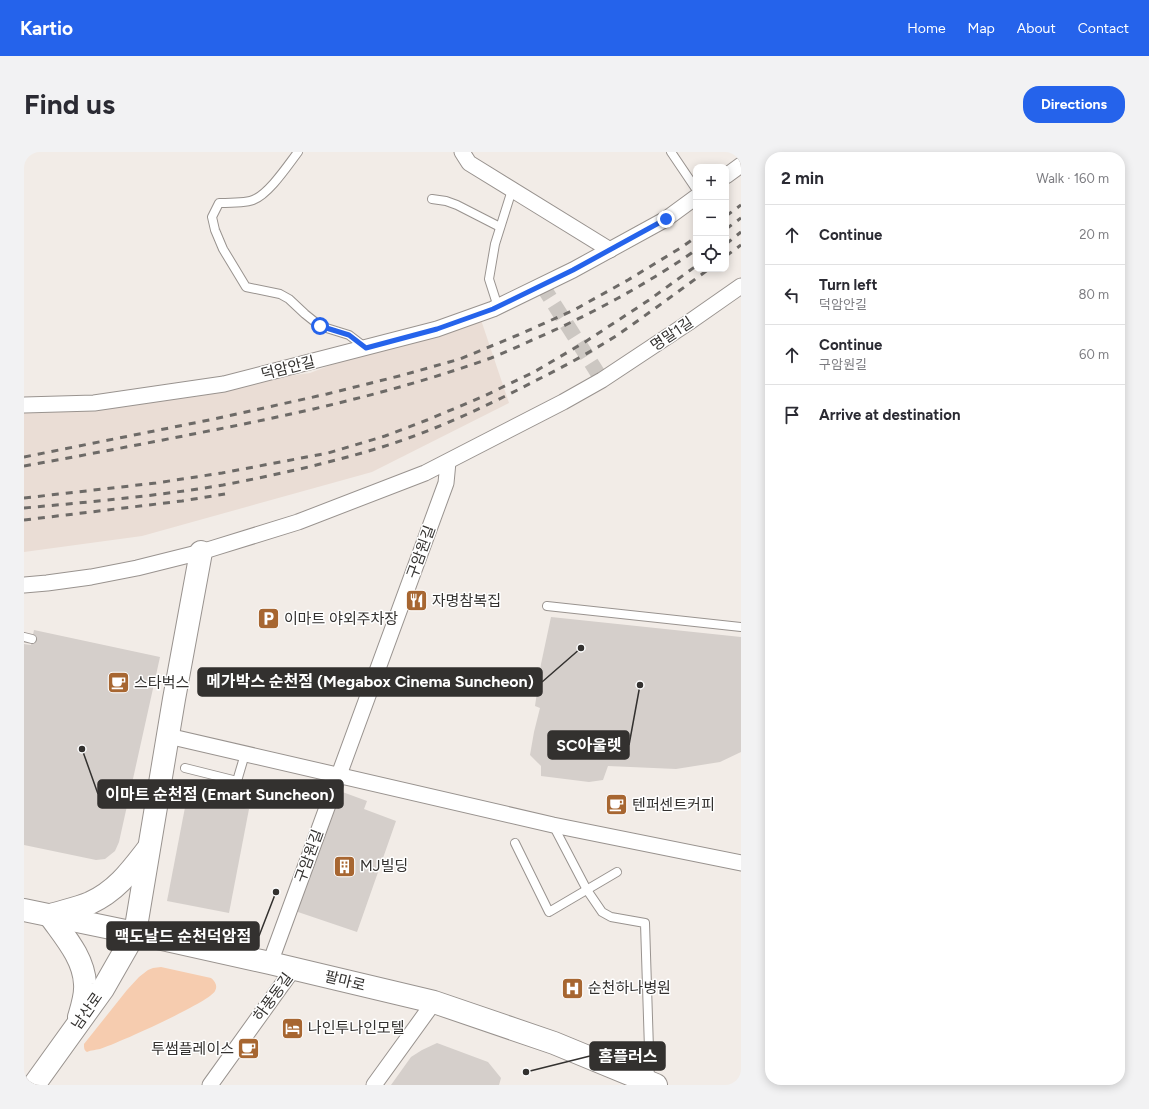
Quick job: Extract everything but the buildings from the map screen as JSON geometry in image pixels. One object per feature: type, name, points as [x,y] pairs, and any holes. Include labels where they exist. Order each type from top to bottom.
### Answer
[{"type":"street","points":[[462,152],[469,163],[610,250],[666,219],[693,200]]},
{"type":"street","points":[[729,174],[741,165]]},
{"type":"street","name":"덕암안길","points":[[24,404],[94,403],[224,384],[366,348],[437,329],[498,307],[610,250]]},
{"type":"street","name":"명말1길","points":[[448,462],[602,380],[741,286]]},
{"type":"street","points":[[24,585],[91,577],[137,568],[201,552],[313,517],[425,473],[448,462]]},
{"type":"street","name":"구암원길","points":[[270,963],[446,483],[448,462]]},
{"type":"street","points":[[135,933],[175,692],[201,552]]},
{"type":"street","points":[[168,736],[553,825],[741,863]]},
{"type":"street","points":[[77,1026],[85,990],[82,967],[77,956],[50,916],[89,903],[105,895],[115,888],[129,874],[148,848]]},
{"type":"street","name":"팔마로","points":[[24,910],[294,968],[434,1002],[554,1042],[644,1082]]},
{"type":"street","name":"남산로","points":[[34,1085],[103,989],[135,933]]},
{"type":"street","name":"하풍동길","points":[[210,1085],[294,968]]},
{"type":"street","points":[[374,1085],[434,1002]]},
{"type":"lane","points":[[298,152],[265,192],[253,200],[219,203],[212,217],[215,230],[223,249],[246,287],[285,296],[320,326],[349,335],[366,348]]},
{"type":"lane","points":[[671,152],[693,185]]},
{"type":"lane","points":[[498,307],[489,279],[495,244],[512,190]]},
{"type":"lane","points":[[432,199],[457,204],[500,227]]},
{"type":"lane","points":[[547,606],[741,628]]},
{"type":"lane","points":[[185,768],[237,781],[244,754]]},
{"type":"lane","points":[[553,825],[587,890],[602,912],[611,917],[645,922],[644,1082]]},
{"type":"lane","points":[[515,843],[549,912],[617,872]]},
{"type":"shaded area","points":[[477,308],[509,403],[372,472],[142,536],[24,552],[24,411],[79,405],[310,373]]},
{"type":"shaded area","points":[[161,967],[211,978],[216,984],[216,989],[209,996],[181,1013],[109,1046],[87,1052],[84,1049],[84,1044],[127,990],[148,970]]},
{"type":"tunnel","points":[[542,285],[602,380]]},
{"type":"railway","points":[[729,214],[741,205]]},
{"type":"railway","points":[[729,227],[741,218]]},
{"type":"railway","points":[[729,242],[741,232]]},
{"type":"railway","points":[[24,457],[214,419],[327,394],[460,359],[574,310],[628,280],[693,239]]},
{"type":"railway","points":[[729,254],[741,245]]},
{"type":"railway","points":[[24,466],[292,414],[359,398],[458,369],[506,352],[594,311],[636,288],[693,252]]},
{"type":"railway","points":[[24,498],[156,483],[222,473],[328,453],[385,436],[482,397],[534,372],[585,342],[649,300],[693,268]]},
{"type":"railway","points":[[24,508],[148,496],[223,485],[283,473],[362,453],[401,441],[476,410],[576,360],[619,334],[705,272]]},
{"type":"railway","points":[[24,520],[182,501],[225,494]]},
{"type":"place","name":"자명참복집","points":[[417,601]]},
{"type":"place","name":"이마트 야외주차장","points":[[269,619]]},
{"type":"place","name":"메가박스 순천점 (Megabox Cinema Suncheon)","points":[[581,648]]},
{"type":"place","name":"스타벅스","points":[[119,683]]},
{"type":"place","name":"SC아울렛","points":[[640,685]]},
{"type":"place","name":"이마트 순천점 (Emart Suncheon)","points":[[82,749]]},
{"type":"place","name":"텐퍼센트커피","points":[[617,805]]},
{"type":"place","name":"MJ빌딩","points":[[345,866]]},
{"type":"place","name":"맥도날드 순천덕암점","points":[[276,892]]},
{"type":"place","name":"순천하나병원","points":[[572,988]]},
{"type":"place","name":"나인투나인모텔","points":[[293,1028]]},
{"type":"place","name":"투썸플레이스","points":[[249,1049]]},
{"type":"place","name":"홈플러스","points":[[526,1072]]},
{"type":"route","points":[[320,326],[349,335],[366,348],[437,329],[498,307],[573,270],[666,219]]}]
